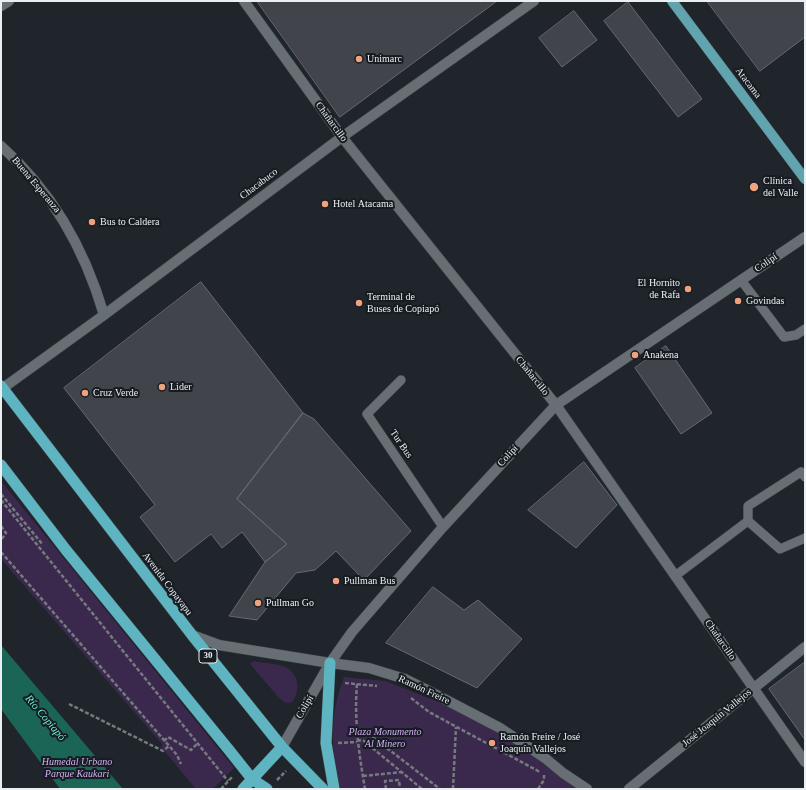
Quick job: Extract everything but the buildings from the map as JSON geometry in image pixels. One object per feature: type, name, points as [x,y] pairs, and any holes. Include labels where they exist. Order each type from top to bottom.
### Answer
[{"type":"highway","name":"Avenida Copayapu","points":[[2,388],[192,635],[282,748],[323,789]]},
{"type":"highway","points":[[1,465],[66,550],[252,779],[267,789]]},
{"type":"highway","points":[[330,663],[326,743],[334,789]]},
{"type":"highway","points":[[243,789],[282,748]]},
{"type":"main road","name":"Atacama","points":[[672,1],[805,179]]},
{"type":"street","points":[[1,6],[9,1]]},
{"type":"street","name":"Chañarcillo","points":[[244,1],[342,137],[556,405],[804,760]]},
{"type":"street","name":"Chacabuco","points":[[2,388],[104,315],[342,137],[534,1]]},
{"type":"street","name":"Buena Esperanza","points":[[1,146],[30,175],[62,218],[87,265],[104,315]]},
{"type":"street","name":"Colipí","points":[[282,748],[338,649],[443,527],[556,405],[805,237]]},
{"type":"street","name":"Ramón Freire","points":[[192,635],[219,644],[330,663],[369,668],[406,679],[500,728],[528,746],[587,789]]},
{"type":"street","name":"José Joaquín Vallejos","points":[[629,789],[805,647]]},
{"type":"lane","points":[[741,280],[784,337],[796,335],[805,329]]},
{"type":"lane","name":"Tur Bus","points":[[402,380],[367,414],[443,527]]},
{"type":"lane","points":[[805,477],[801,472],[748,506],[748,521],[780,549],[805,538]]},
{"type":"lane","points":[[675,576],[748,521]]},
{"type":"path","points":[[1,500],[228,781]]},
{"type":"path","points":[[1,526],[6,533],[1,540]]},
{"type":"path","points":[[1,552],[169,746],[182,764]]},
{"type":"path","points":[[345,683],[383,686]]},
{"type":"path","points":[[357,684],[355,702],[357,741],[365,789]]},
{"type":"path","points":[[407,695],[422,708],[544,775],[544,780],[538,789]]},
{"type":"path","points":[[69,704],[163,751],[169,746]]},
{"type":"path","points":[[453,789],[456,727]]},
{"type":"path","points":[[357,728],[370,735],[439,789]]},
{"type":"path","points":[[164,741],[168,737],[191,750],[197,744]]},
{"type":"path","points":[[326,743],[364,741],[422,789]]},
{"type":"path","points":[[363,776],[402,772]]},
{"type":"path","points":[[391,774],[391,780]]},
{"type":"path","points":[[221,789],[234,775]]},
{"type":"path","points":[[386,789],[385,781],[391,780],[399,780],[400,789]]},
{"type":"green space","points":[[1,481],[234,768],[213,789],[196,789],[161,747],[163,745],[1,559]]},
{"type":"green space","points":[[253,661],[279,665],[292,672],[297,681],[297,692],[292,702],[286,703],[279,698],[250,664]]},
{"type":"green space","name":"Plaza Monumento Al Minero","points":[[344,677],[385,681],[444,704],[528,748],[581,789],[340,789],[333,746],[333,733],[336,706]]},
{"type":"water","name":"Humedal Urbano Parque Kaukari","points":[[1,645],[123,789],[60,789],[1,709]]},
{"type":"place","name":"Unimarc","points":[[359,59]]},
{"type":"place","name":"Clínica del Valle","points":[[754,187]]},
{"type":"place","name":"Hotel Atacama","points":[[325,204]]},
{"type":"place","name":"Bus to Caldera","points":[[92,222]]},
{"type":"place","name":"El Hornito de Rafa","points":[[688,289]]},
{"type":"place","name":"Govindas","points":[[738,301]]},
{"type":"place","name":"Terminal de Buses de Copiapó","points":[[359,303]]},
{"type":"place","name":"Anakena","points":[[635,355]]},
{"type":"place","name":"Lider","points":[[162,387]]},
{"type":"place","name":"Cruz Verde","points":[[85,393]]},
{"type":"place","name":"Pullman Bus","points":[[336,581]]},
{"type":"place","name":"Pullman Go","points":[[258,603]]},
{"type":"place","name":"Ramón Freire / José Joaquín Vallejos","points":[[492,743]]},
{"type":"water label","name":"Río Copiapó","points":[[45,718]]}]
